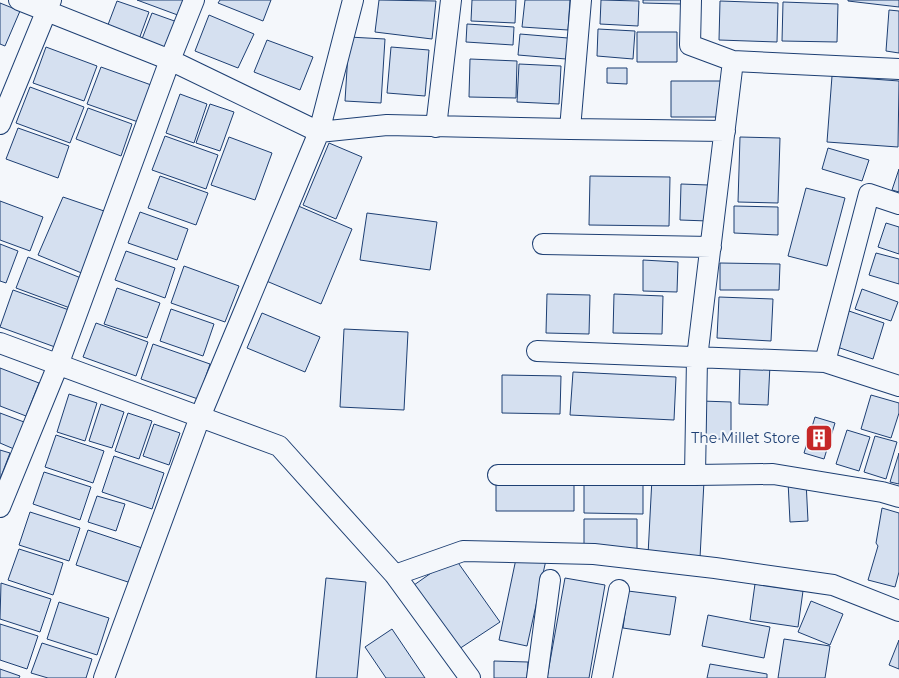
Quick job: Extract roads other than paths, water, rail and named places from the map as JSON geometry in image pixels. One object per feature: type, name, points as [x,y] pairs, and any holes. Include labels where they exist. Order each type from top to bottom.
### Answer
[{"type":"street","points":[[19,0],[49,5],[170,60],[319,132],[387,125],[570,130],[725,130]]},
{"type":"street","points":[[0,507],[58,365],[170,60],[194,0]]},
{"type":"street","points":[[104,678],[200,417],[319,132],[353,0]]},
{"type":"street","points":[[436,126],[451,0]]},
{"type":"street","points":[[570,130],[582,0]]},
{"type":"street","points":[[691,0],[690,45],[733,60],[899,70]]},
{"type":"street","points":[[0,124],[49,5]]},
{"type":"street","points":[[695,474],[698,358],[733,60]]},
{"type":"street","points":[[824,362],[869,194],[899,204]]},
{"type":"street","points":[[543,244],[711,247]]},
{"type":"street","points":[[0,343],[279,446],[395,574],[470,678]]},
{"type":"street","points":[[537,351],[824,362],[899,386]]},
{"type":"street","points":[[498,474],[773,474],[882,492],[899,497]]},
{"type":"street","points":[[395,574],[463,551],[594,554],[715,568],[833,586],[899,611]]},
{"type":"street","points":[[537,678],[550,580]]},
{"type":"street","points":[[602,678],[620,590]]},
{"type":"place","name":"The Millet Store","points":[[819,438]]}]
